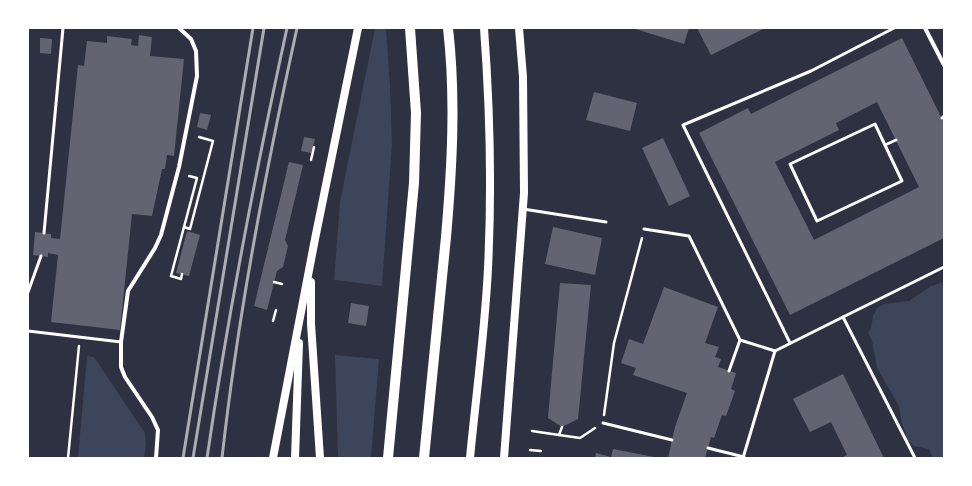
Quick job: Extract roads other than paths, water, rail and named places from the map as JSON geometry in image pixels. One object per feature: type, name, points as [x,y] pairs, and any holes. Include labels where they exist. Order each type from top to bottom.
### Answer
[{"type":"main road","points":[[273,458],[314,239],[358,28]]},
{"type":"main road","points":[[388,458],[416,148],[414,80],[410,28]]},
{"type":"main road","points":[[424,458],[439,320],[452,145],[452,74],[448,28]]},
{"type":"main road","points":[[470,458],[485,308],[489,230],[489,105],[484,28]]},
{"type":"main road","points":[[504,458],[523,209],[525,134],[523,77],[519,28]]},
{"type":"main road","points":[[314,239],[310,290],[320,458]]},
{"type":"main road","points":[[295,458],[299,354],[305,292]]},
{"type":"street","points":[[156,458],[158,430],[152,418],[124,377],[121,367],[121,342],[128,291],[161,236],[180,162],[197,76],[196,51],[191,39],[179,28]]},
{"type":"street","points":[[925,28],[944,65]]},
{"type":"lane","points":[[44,233],[63,28]]},
{"type":"lane","points":[[790,343],[683,125],[811,71],[894,28]]},
{"type":"lane","points":[[874,124],[885,146],[902,181],[818,221],[790,164],[874,124]]},
{"type":"lane","points":[[885,146],[896,140]]},
{"type":"lane","points":[[523,209],[606,222]]},
{"type":"lane","points":[[644,230],[689,236],[740,340],[730,371]]},
{"type":"lane","points":[[28,292],[41,256]]},
{"type":"lane","points":[[708,448],[743,457],[775,351],[944,267]]},
{"type":"lane","points":[[843,317],[915,458]]},
{"type":"lane","points":[[28,332],[121,342]]},
{"type":"lane","points":[[740,340],[775,351]]},
{"type":"lane","points":[[603,423],[672,440]]},
{"type":"railway","points":[[183,458],[253,28]]},
{"type":"railway","points":[[193,458],[264,28]]},
{"type":"railway","points":[[207,458],[243,242],[287,28]]},
{"type":"railway","points":[[222,458],[236,350],[254,242],[274,135],[297,28]]}]
